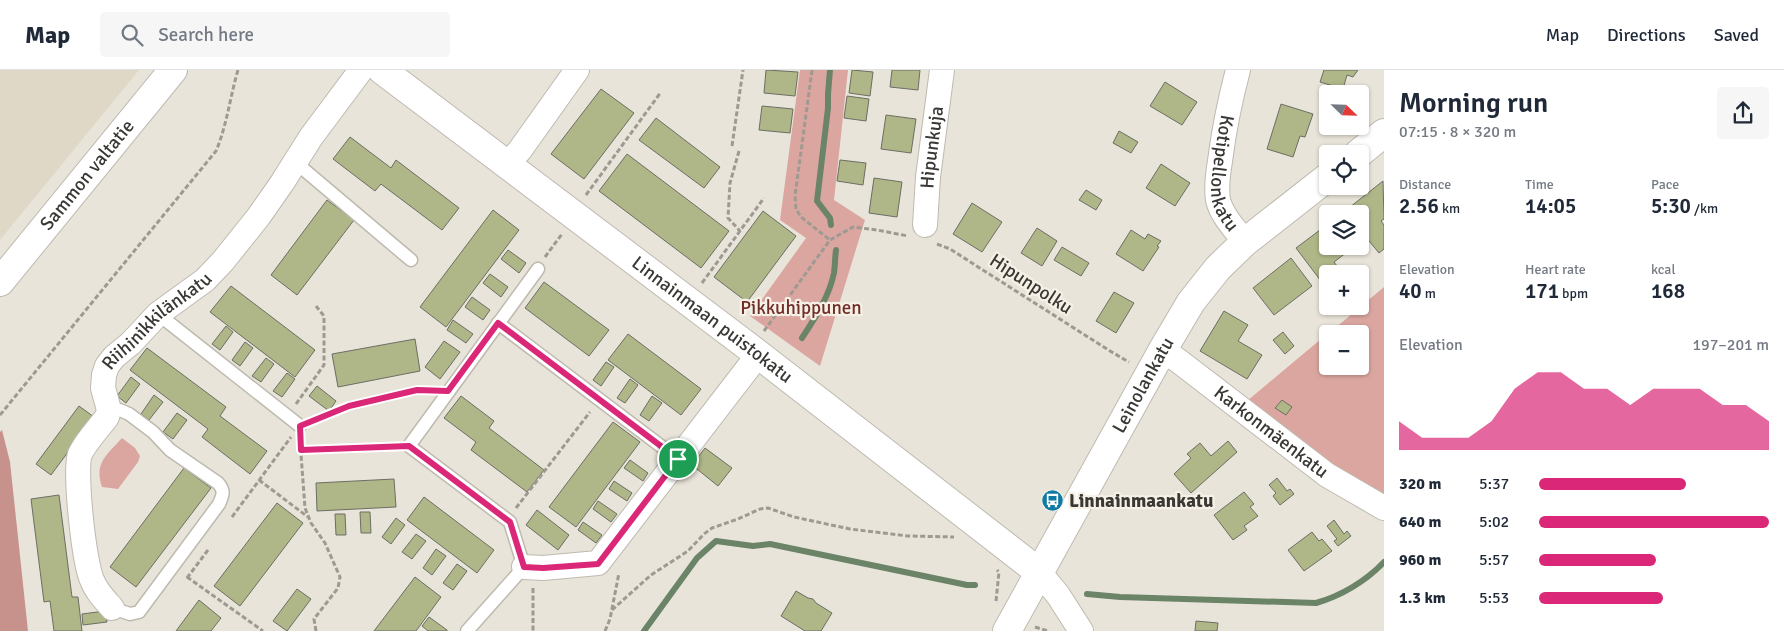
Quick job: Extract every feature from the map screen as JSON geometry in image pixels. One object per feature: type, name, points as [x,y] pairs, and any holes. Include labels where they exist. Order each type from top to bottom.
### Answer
[{"type":"street","name":"Sammon valtatie","points":[[0,282],[174,70]]},
{"type":"street","name":"Riihinikkilänkatu","points":[[109,410],[103,388],[107,366],[114,357],[132,343],[158,314],[205,280],[223,261],[264,209],[311,137],[362,70]]},
{"type":"street","name":"Linnainmaan puistokatu","points":[[382,70],[759,346],[1039,572]]},
{"type":"street","points":[[508,164],[577,70]]},
{"type":"street","name":"Hipunkuja","points":[[924,232],[928,177],[942,70]]},
{"type":"street","name":"Kotipellonkatu","points":[[1238,70],[1228,108],[1218,175],[1218,199],[1226,218],[1244,242]]},
{"type":"street","points":[[1369,145],[1384,133]]},
{"type":"street","name":"Leinolankatu","points":[[1007,631],[1191,302],[1218,268],[1244,242],[1319,184]]},
{"type":"street","points":[[527,567],[598,564],[678,459],[759,346]]},
{"type":"street","name":"Karkonmäenkatu","points":[[1162,351],[1176,359],[1327,475],[1384,508]]},
{"type":"street","points":[[109,410],[107,417],[81,454],[77,474],[86,554],[91,578],[103,598],[112,608]]},
{"type":"street","points":[[1039,572],[1058,596],[1081,631]]},
{"type":"lane","points":[[295,162],[411,260]]},
{"type":"lane","points":[[467,631],[527,567],[510,522],[409,446],[538,269]]},
{"type":"lane","points":[[158,314],[300,426]]},
{"type":"lane","points":[[498,323],[678,459]]},
{"type":"lane","points":[[109,410],[120,410],[129,414],[153,432],[170,450],[206,473],[223,488],[219,504],[139,612],[130,614],[112,608]]},
{"type":"path","points":[[0,415],[216,151],[224,131],[229,101],[238,70]]},
{"type":"path","points":[[732,146],[743,70]]},
{"type":"path","points":[[759,346],[830,240],[801,217],[796,208],[795,196],[812,70]]},
{"type":"path","points":[[582,200],[661,92]]},
{"type":"path","points":[[739,151],[730,184],[728,218],[740,231]]},
{"type":"path","points":[[697,290],[764,198]]},
{"type":"path","name":"Hipunpolku","points":[[830,240],[853,227],[924,232],[1133,364]]},
{"type":"path","points":[[538,269],[565,229]]},
{"type":"path","points":[[288,416],[324,364],[324,316],[316,306]]},
{"type":"path","points":[[231,519],[300,426],[349,406],[417,390],[448,391]]},
{"type":"path","points":[[506,519],[527,496],[600,400]]},
{"type":"path","points":[[300,426],[304,508],[308,518],[325,543],[340,577],[338,588],[314,619],[316,631]]},
{"type":"path","points":[[301,450],[409,446]]},
{"type":"path","points":[[259,480],[308,518]]},
{"type":"path","points":[[612,610],[651,576],[688,551],[712,528],[760,509],[768,508],[794,517],[875,532],[908,536],[958,538]]},
{"type":"path","points":[[188,578],[209,548]]},
{"type":"path","points":[[172,567],[263,631]]},
{"type":"path","points":[[527,567],[533,631]]},
{"type":"path","points":[[605,631],[612,610],[620,568]]},
{"type":"shaded area","points":[[0,70],[139,70],[0,240]]},
{"type":"shaded area","points":[[2,430],[10,462],[28,631],[0,631],[0,432]]},
{"type":"green space","name":"Pikkuhippunen","points":[[800,70],[848,70],[834,200],[865,220],[820,366],[750,316],[806,238],[780,220]]},
{"type":"green space","points":[[1384,287],[1384,495],[1344,472],[1247,401],[1319,341],[1319,375],[1369,375],[1369,325],[1339,325],[1351,315],[1369,315],[1369,300]]},
{"type":"green space","points":[[122,438],[135,448],[140,456],[138,462],[118,489],[102,487],[100,471],[103,460]]},
{"type":"building","points":[[766,70],[798,72],[795,96],[764,93]]},
{"type":"building","points":[[852,70],[873,72],[870,96],[849,93]]},
{"type":"building","points":[[892,70],[920,70],[918,90],[890,87]]},
{"type":"building","points":[[1324,70],[1358,70],[1353,77],[1347,75],[1344,85],[1330,85],[1320,82]]},
{"type":"building","points":[[1165,82],[1197,102],[1182,125],[1150,106]]},
{"type":"building","points":[[601,89],[634,113],[584,179],[551,154]]},
{"type":"building","points":[[847,96],[869,99],[866,121],[844,118]]},
{"type":"building","points":[[1281,104],[1313,114],[1305,137],[1300,136],[1293,157],[1267,149]]},
{"type":"building","points":[[762,106],[793,109],[790,133],[759,130]]},
{"type":"building","points":[[886,115],[916,119],[911,153],[881,149]]},
{"type":"building","points":[[656,118],[720,167],[704,188],[639,140]]},
{"type":"building","points":[[1119,131],[1138,142],[1131,153],[1113,143]]},
{"type":"building","points":[[350,137],[391,168],[396,160],[459,208],[442,230],[381,184],[375,191],[333,159]]},
{"type":"building","points":[[627,154],[729,231],[701,268],[599,191]]},
{"type":"building","points":[[840,160],[866,163],[863,185],[837,181]]},
{"type":"building","points":[[1161,164],[1190,183],[1175,206],[1146,188]]},
{"type":"building","points":[[874,178],[902,182],[897,217],[869,213]]},
{"type":"building","points":[[1383,181],[1384,219],[1381,221],[1384,225],[1384,249],[1379,253],[1369,241],[1369,205],[1353,205],[1365,195],[1369,195],[1369,192]]},
{"type":"building","points":[[1086,190],[1102,200],[1096,210],[1079,200]]},
{"type":"building","points":[[327,200],[354,220],[297,295],[271,275]]},
{"type":"building","points":[[972,203],[1002,222],[982,252],[953,234]]},
{"type":"building","points":[[493,210],[519,230],[446,327],[420,307]]},
{"type":"building","points":[[763,211],[796,236],[747,302],[714,277]]},
{"type":"building","points":[[1037,228],[1057,241],[1042,266],[1021,253]]},
{"type":"building","points":[[1131,230],[1145,239],[1148,234],[1161,241],[1143,271],[1116,254]]},
{"type":"building","points":[[1319,231],[1319,255],[1343,255],[1334,262],[1336,265],[1319,265],[1319,278],[1296,248]]},
{"type":"building","points":[[1062,247],[1089,263],[1081,276],[1054,260]]},
{"type":"building","points":[[508,250],[526,263],[519,273],[501,259]]},
{"type":"building","points":[[1291,258],[1312,286],[1274,315],[1253,288]]},
{"type":"building","points":[[490,274],[508,287],[501,297],[483,283]]},
{"type":"building","points":[[544,282],[609,330],[589,356],[525,308]]},
{"type":"building","points":[[231,286],[315,350],[295,377],[210,312]]},
{"type":"building","points":[[1114,292],[1134,303],[1116,333],[1096,321]]},
{"type":"building","points":[[472,297],[490,310],[483,320],[465,307]]},
{"type":"building","points":[[1224,311],[1248,325],[1238,341],[1262,355],[1247,379],[1200,351]]},
{"type":"building","points":[[453,320],[473,334],[466,343],[447,330]]},
{"type":"building","points":[[226,326],[233,332],[220,350],[212,344]]},
{"type":"building","points":[[1283,332],[1294,346],[1285,354],[1273,340]]},
{"type":"building","points":[[628,334],[701,389],[681,415],[608,360]]},
{"type":"building","points":[[415,339],[420,371],[338,387],[332,354]]},
{"type":"building","points":[[444,341],[460,352],[440,379],[425,367]]},
{"type":"building","points":[[245,342],[253,348],[240,366],[232,360]]},
{"type":"building","points":[[147,348],[226,407],[220,416],[267,451],[250,474],[202,437],[208,429],[130,370]]},
{"type":"building","points":[[266,358],[274,364],[261,382],[252,376]]},
{"type":"building","points":[[606,362],[614,367],[601,386],[593,380]]},
{"type":"building","points":[[287,373],[295,379],[282,397],[273,391]]},
{"type":"building","points":[[131,377],[140,384],[126,403],[117,396]]},
{"type":"building","points":[[630,379],[638,385],[625,403],[617,398]]},
{"type":"building","points":[[317,386],[336,401],[329,411],[309,396]]},
{"type":"building","points":[[154,395],[163,402],[149,420],[141,414]]},
{"type":"building","points":[[461,396],[494,421],[489,428],[544,470],[527,492],[471,450],[476,442],[444,418]]},
{"type":"building","points":[[652,396],[662,403],[649,421],[640,415]]},
{"type":"building","points":[[1282,400],[1292,407],[1286,415],[1275,408]]},
{"type":"building","points":[[79,406],[94,417],[51,475],[36,464]]},
{"type":"building","points":[[177,413],[187,420],[173,439],[163,432]]},
{"type":"building","points":[[613,422],[640,442],[576,527],[549,507]]},
{"type":"building","points":[[1228,441],[1237,452],[1191,493],[1174,474],[1191,458],[1187,454],[1200,443],[1211,456]]},
{"type":"building","points":[[705,448],[732,468],[718,486],[692,465]]},
{"type":"building","points":[[630,460],[648,473],[643,481],[624,468]]},
{"type":"building","points":[[184,468],[211,488],[136,587],[110,567]]},
{"type":"building","points":[[1277,478],[1287,491],[1290,489],[1294,494],[1280,505],[1273,496],[1276,493],[1269,485]]},
{"type":"building","points":[[394,479],[396,507],[317,511],[316,483]]},
{"type":"building","points":[[614,481],[632,493],[627,501],[609,489]]},
{"type":"building","points":[[1244,492],[1254,504],[1250,507],[1258,516],[1244,526],[1247,530],[1233,540],[1214,515]]},
{"type":"building","points":[[59,495],[72,597],[78,597],[82,631],[54,631],[50,601],[44,602],[31,499]]},
{"type":"building","points":[[424,497],[494,550],[477,573],[407,520]]},
{"type":"building","points":[[598,501],[617,514],[611,522],[593,509]]},
{"type":"building","points":[[277,503],[303,523],[240,606],[214,586]]},
{"type":"building","points":[[537,510],[569,535],[558,550],[526,525]]},
{"type":"building","points":[[360,512],[370,512],[371,533],[361,533]]},
{"type":"building","points":[[335,514],[345,514],[346,535],[336,535]]},
{"type":"building","points":[[396,518],[405,525],[391,544],[382,537]]},
{"type":"building","points":[[1334,520],[1344,534],[1347,531],[1351,536],[1338,546],[1334,541],[1337,539],[1327,526]]},
{"type":"building","points":[[583,522],[602,535],[596,543],[578,530]]},
{"type":"building","points":[[1312,532],[1319,541],[1322,539],[1332,551],[1304,571],[1288,550]]},
{"type":"building","points":[[416,534],[426,541],[412,559],[402,552]]},
{"type":"building","points":[[436,549],[446,556],[432,575],[423,568]]},
{"type":"building","points":[[457,564],[467,571],[453,590],[443,583]]},
{"type":"building","points":[[415,577],[441,597],[416,631],[374,631]]},
{"type":"building","points":[[297,589],[311,599],[287,631],[273,621]]},
{"type":"building","points":[[796,591],[813,599],[832,613],[821,631],[805,631],[781,616]]},
{"type":"building","points":[[199,600],[221,618],[211,631],[176,631]]},
{"type":"building","points":[[105,611],[107,622],[83,625],[82,614]]},
{"type":"building","points":[[429,617],[447,631],[428,631],[422,626]]},
{"type":"building","points":[[1196,621],[1218,623],[1217,631],[1195,631]]},
{"type":"waterway","points":[[830,70],[828,108],[817,201],[830,218],[831,225]]},
{"type":"waterway","points":[[802,338],[817,315],[829,290],[834,273],[836,250]]},
{"type":"waterway","points":[[644,631],[697,558],[716,541],[753,546],[770,544],[967,585],[975,585]]},
{"type":"waterway","points":[[1087,594],[1120,597],[1316,603],[1353,587],[1384,562]]},
{"type":"place","name":"Linnainmaankatu","points":[[1053,501]]},
{"type":"route","points":[[498,323],[678,459],[598,564],[543,568],[524,567],[510,522],[409,446],[301,450],[300,426],[349,406],[417,390],[448,391],[498,323]]}]
